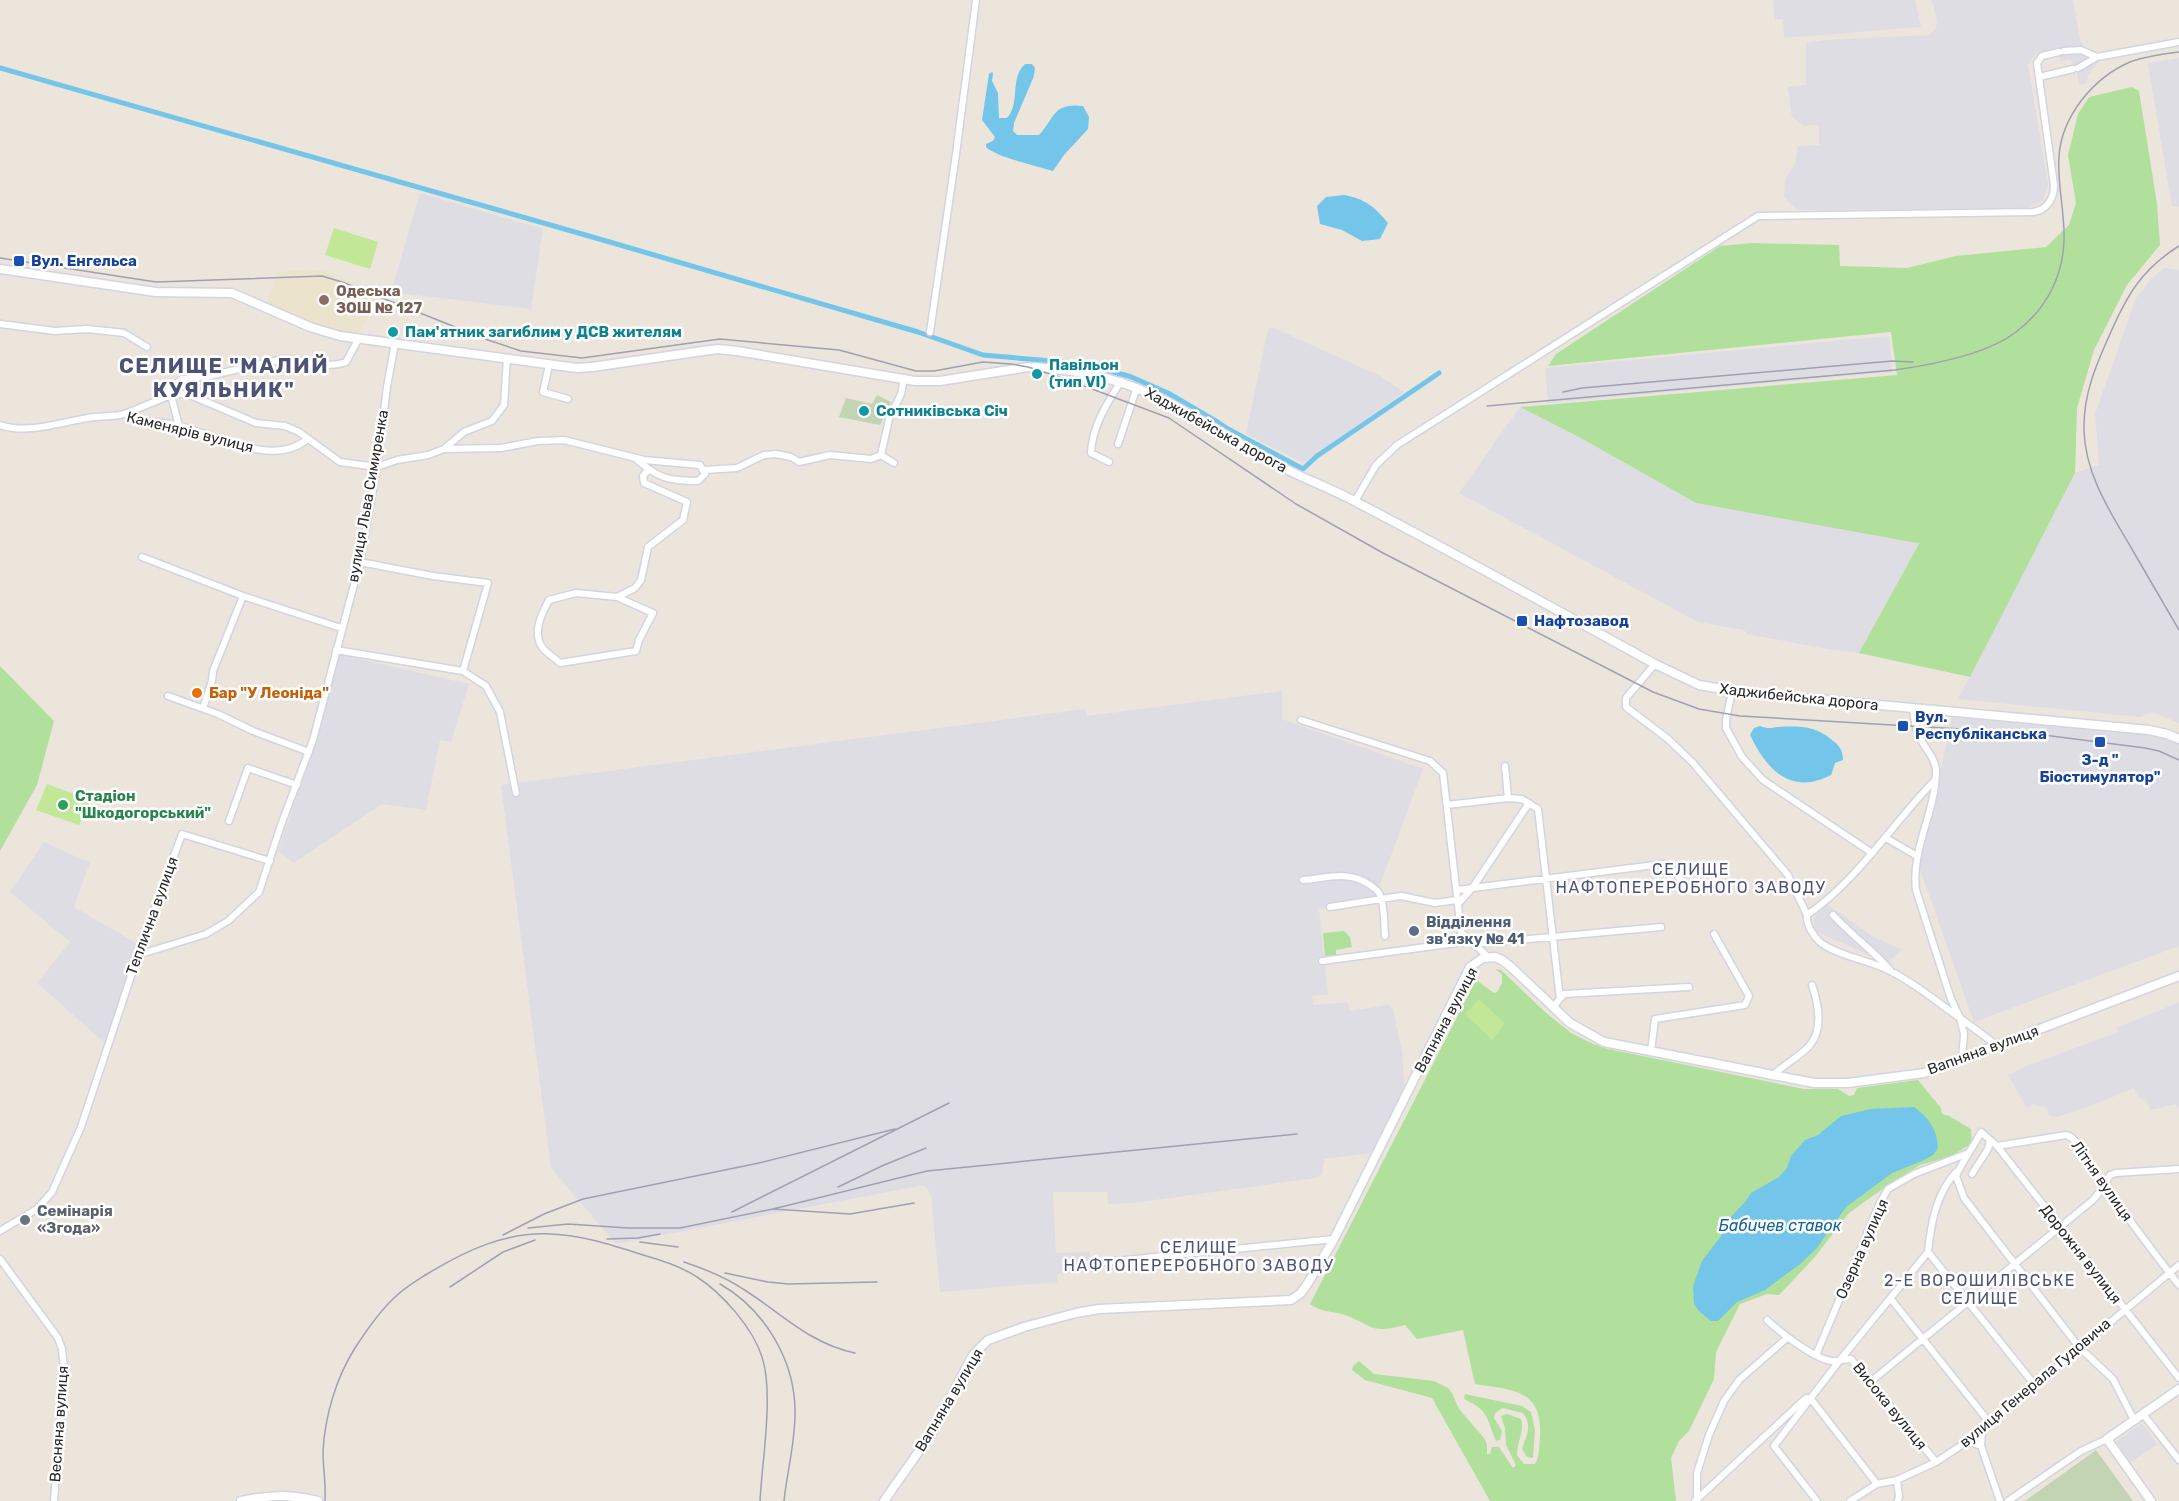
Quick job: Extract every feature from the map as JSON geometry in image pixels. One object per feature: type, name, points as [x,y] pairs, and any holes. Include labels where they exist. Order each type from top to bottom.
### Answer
[{"type":"street","points":[[930,332],[976,0]]},
{"type":"street","points":[[2039,77],[2076,68],[2097,57],[2179,42]]},
{"type":"street","points":[[1355,501],[1368,476],[1385,455],[1397,445],[1758,216],[2033,212],[2045,208],[2054,194],[2054,185],[2037,63],[2045,54],[2061,51],[2081,50],[2097,57]]},
{"type":"street","name":"Хаджибейська дорога","points":[[0,272],[156,292],[232,293],[322,332],[549,365],[592,368],[717,350],[770,355],[915,381],[940,381],[1040,367],[1101,375],[1137,387],[1179,407],[1294,473],[1355,501],[1655,664],[1699,685],[1732,691],[2149,730],[2179,738]]},
{"type":"street","points":[[0,324],[55,330],[87,329],[124,333],[147,347]]},
{"type":"street","points":[[179,426],[169,388],[182,379],[209,376],[270,360],[294,358],[334,366],[346,362],[359,338]]},
{"type":"street","name":"вулиця Льва Симиренка","points":[[138,955],[206,934],[228,921],[259,892],[281,825],[309,752],[360,562],[395,343]]},
{"type":"street","points":[[444,449],[464,432],[492,421],[499,413],[504,405],[507,358]]},
{"type":"street","points":[[549,365],[543,392],[568,399]]},
{"type":"street","points":[[881,455],[904,378]]},
{"type":"street","points":[[1108,462],[1091,453],[1092,444],[1107,403],[1121,381]]},
{"type":"street","points":[[1118,444],[1137,387]]},
{"type":"street","points":[[127,413],[171,395],[190,395],[256,423],[285,426],[299,432],[340,462],[377,467],[397,460],[428,455],[436,450],[501,448],[537,441],[564,440],[635,458],[700,465],[705,474],[698,481],[677,481],[652,474],[635,458]]},
{"type":"street","name":"Каменярів вулиця","points":[[0,425],[12,429],[49,427],[79,419],[127,413],[133,420],[179,426],[243,447],[295,448],[307,439]]},
{"type":"street","points":[[703,470],[737,468],[764,455],[776,454],[791,457],[799,462],[830,456],[871,459],[881,455]]},
{"type":"street","points":[[881,455],[894,463]]},
{"type":"street","points":[[616,597],[653,613],[636,651],[560,663],[542,646],[539,637],[539,618],[549,600],[576,593],[616,597],[635,588],[641,580],[648,547],[683,520],[687,502],[644,483],[643,476],[648,470]]},
{"type":"street","points":[[142,557],[243,596],[342,628]]},
{"type":"street","points":[[360,562],[433,576],[488,583],[464,671]]},
{"type":"street","points":[[203,708],[213,671],[243,596]]},
{"type":"street","points":[[336,650],[464,671],[486,686],[500,712],[516,793]]},
{"type":"street","points":[[1655,664],[1626,698],[1626,708],[1668,739],[1693,763],[1788,875],[1807,915],[1806,921],[1811,932],[1820,942],[1832,949],[1891,971],[1998,1046]]},
{"type":"street","points":[[1732,691],[1726,728],[1742,758],[1763,780],[1872,853]]},
{"type":"street","points":[[168,696],[309,752]]},
{"type":"street","points":[[1913,709],[1919,737],[1936,765],[1936,780],[1917,856],[1914,879],[1951,999],[1960,1018],[1964,1034],[1962,1059]]},
{"type":"street","points":[[1301,720],[1430,761],[1443,773],[1461,932],[1488,957]]},
{"type":"street","points":[[1505,766],[1508,798]]},
{"type":"street","points":[[229,821],[249,768],[297,785]]},
{"type":"street","points":[[1807,915],[1833,894],[1936,780]]},
{"type":"street","points":[[1447,805],[1508,798],[1522,799],[1538,809],[1560,999]]},
{"type":"street","points":[[1330,907],[1401,896],[1435,903],[1458,902],[1473,886],[1528,803]]},
{"type":"street","name":"Теплична вулиця","points":[[0,1231],[44,1204],[52,1192],[85,1114],[138,955],[182,834],[270,861]]},
{"type":"street","points":[[1886,838],[1917,856]]},
{"type":"street","points":[[1456,890],[1473,886],[1663,864],[1669,865],[1685,885]]},
{"type":"street","points":[[1303,880],[1348,876],[1359,878],[1378,891],[1381,898],[1385,936]]},
{"type":"street","points":[[1833,915],[1845,929],[1876,953],[1891,971]]},
{"type":"street","points":[[1322,961],[1472,943],[1661,927]]},
{"type":"street","points":[[1652,1051],[1655,1019],[1744,1005],[1749,996],[1714,934]]},
{"type":"street","name":"Вапняна вулиця","points":[[884,1501],[931,1434],[973,1355],[988,1340],[1024,1327],[1076,1313],[1291,1300],[1301,1293],[1334,1239],[1470,967],[1488,957],[1502,960],[1569,1023],[1604,1042],[1814,1083],[1848,1083],[1924,1073],[2179,976]]},
{"type":"street","points":[[1772,1076],[1811,1045],[1818,1026],[1818,1002],[1812,985]]},
{"type":"street","points":[[1553,1007],[1564,994],[1689,987]]},
{"type":"street","name":"Дорожня вулиця","points":[[1966,1154],[1974,1145],[1980,1132],[1997,1146],[2179,1378]]},
{"type":"street","name":"Літня вулиця","points":[[1997,1146],[2066,1135],[2076,1140],[2083,1158],[2179,1285]]},
{"type":"street","points":[[1972,1174],[1988,1149],[1990,1141]]},
{"type":"street","points":[[1966,1154],[1956,1176],[1964,1198],[2079,1347],[2113,1379],[2134,1420]]},
{"type":"street","name":"Озерна вулиця","points":[[1816,1355],[1888,1189],[1914,1173],[1966,1154]]},
{"type":"street","points":[[1817,1501],[1774,1446],[1928,1252],[1930,1230],[1937,1204],[1945,1185],[1959,1169]]},
{"type":"street","points":[[1870,1382],[2093,1200],[2112,1174],[2179,1169]]},
{"type":"street","points":[[1096,1263],[1334,1239]]},
{"type":"street","points":[[1928,1252],[2034,1384]]},
{"type":"street","name":"Весняна вулиця","points":[[0,1259],[51,1328],[62,1349],[64,1369],[54,1501]]},
{"type":"street","name":"вулиця Генерала Гудовича","points":[[1850,1501],[1877,1484],[1896,1479],[1936,1462],[1968,1441],[2179,1265]]},
{"type":"street","points":[[1891,1299],[1989,1422]]},
{"type":"street","points":[[1767,1320],[1787,1338],[1816,1355],[1831,1361],[1840,1360]]},
{"type":"street","points":[[1696,1500],[1697,1473],[1709,1435],[1724,1401],[1739,1380],[1787,1338]]},
{"type":"street","name":"Висока вулиця","points":[[1840,1360],[1851,1359],[1936,1462]]},
{"type":"street","points":[[2008,1501],[2081,1451],[2107,1439],[2179,1389]]},
{"type":"street","points":[[1696,1500],[1806,1398],[1811,1399],[1877,1484]]},
{"type":"street","points":[[2143,1414],[2179,1460]]},
{"type":"street","points":[[1982,1429],[1981,1446],[2000,1501]]},
{"type":"street","points":[[2107,1439],[2151,1501]]},
{"type":"street","points":[[1968,1441],[1981,1446]]},
{"type":"street","points":[[1896,1479],[1898,1501]]},
{"type":"street","points":[[241,1501],[278,1495],[318,1501]]},
{"type":"shaded area","points":[[1773,0],[1915,0],[1921,27],[1784,38],[1783,19],[1775,19]]},
{"type":"shaded area","points":[[1932,0],[2073,0],[2080,41],[2086,48],[2095,51],[2098,63],[2088,75],[2087,83],[2079,85],[2077,72],[2074,72],[2071,59],[2060,61],[2058,49],[2034,55],[2028,65],[2048,185],[2043,200],[2028,208],[1802,210],[1795,208],[1784,197],[1785,180],[1795,164],[1798,146],[1819,145],[1819,125],[1803,126],[1792,117],[1788,87],[1806,85],[1806,43],[1929,35],[1936,28],[1937,21]]},
{"type":"shaded area","points":[[2179,58],[2179,207],[2172,206],[2148,63]]},
{"type":"shaded area","points":[[420,193],[543,229],[531,309],[391,292]]},
{"type":"shaded area","points":[[2164,268],[2179,270],[2179,723],[2152,712],[2140,717],[1958,699],[2075,473],[2099,465],[2095,414],[2136,298],[2151,279]]},
{"type":"shaded area","name":"Одеська ЗОШ № 127","points":[[325,271],[381,295],[358,334],[328,329],[267,304],[277,272]]},
{"type":"shaded area","points":[[1272,327],[1380,376],[1404,392],[1304,463],[1246,434],[1268,329]]},
{"type":"shaded area","points":[[1889,336],[1892,372],[1548,403],[1545,368]]},
{"type":"shaded area","points":[[1520,407],[1579,437],[1696,503],[1921,541],[1859,653],[1747,634],[1744,630],[1698,622],[1459,493]]},
{"type":"shaded area","points":[[338,654],[469,684],[451,742],[440,740],[426,810],[382,804],[294,863],[278,851],[312,753]]},
{"type":"shaded area","points":[[1282,691],[1282,719],[1423,769],[1375,899],[1319,909],[1328,994],[1312,996],[1313,1005],[1347,1002],[1350,1011],[1388,1005],[1393,1009],[1402,1052],[1405,1091],[1371,1153],[1324,1159],[1322,1174],[1315,1178],[1140,1202],[1108,1204],[1107,1192],[1053,1192],[1056,1253],[1090,1252],[1091,1272],[1057,1274],[1057,1282],[940,1292],[931,1195],[924,1185],[616,1244],[551,1168],[501,785],[1085,709],[1087,716]]},
{"type":"shaded area","points":[[1953,714],[2147,731],[2179,742],[2179,946],[1974,1022],[1918,864],[1921,861]]},
{"type":"shaded area","points":[[44,842],[90,863],[74,907],[138,944],[108,1046],[37,983],[70,942],[10,892]]},
{"type":"shaded area","points":[[1827,904],[1874,937],[1902,950],[1887,963],[1815,931],[1814,917]]},
{"type":"shaded area","points":[[2179,1002],[2179,1109],[2176,1104],[2150,1110],[2147,1101],[2138,1097],[2134,1088],[2058,1117],[2049,1116],[2047,1108],[2033,1104],[2027,1108],[2008,1075],[2118,1032],[2117,1028]]},
{"type":"shaded area","points":[[2142,1423],[2157,1444],[2131,1462],[2116,1442]]},
{"type":"green space","points":[[2132,87],[2139,91],[2157,204],[2160,245],[2127,285],[2094,350],[2077,408],[2075,473],[1970,677],[1859,653],[1920,542],[1696,503],[1579,437],[1520,407],[1897,375],[1891,332],[1548,366],[1556,354],[1720,246],[1752,243],[1839,245],[1840,266],[1907,268],[1956,256],[2046,247],[2069,225],[2076,203],[2068,155],[2078,114],[2089,97]]},
{"type":"green space","points":[[334,228],[378,242],[370,269],[325,255]]},
{"type":"green space","name":"Сотниківська Січ","points":[[877,395],[891,402],[880,425],[839,417],[846,398],[872,404]]},
{"type":"green space","points":[[0,666],[54,721],[37,785],[0,851]]},
{"type":"green space","name":"Стадіон \"Шкодогорський\"","points":[[47,784],[91,800],[79,825],[36,810]]},
{"type":"green space","points":[[1344,931],[1350,937],[1352,947],[1336,950],[1336,955],[1325,956],[1323,933]]},
{"type":"green space","points":[[1495,969],[1501,970],[1571,1033],[1593,1044],[1804,1089],[1838,1089],[1849,1096],[1854,1095],[1857,1088],[1918,1080],[1941,1108],[1942,1114],[1971,1129],[1972,1143],[1952,1156],[1920,1165],[1849,1213],[1814,1258],[1779,1295],[1767,1294],[1740,1304],[1716,1352],[1714,1379],[1689,1431],[1679,1441],[1671,1458],[1676,1501],[1490,1501],[1432,1398],[1365,1380],[1352,1370],[1353,1366],[1359,1361],[1374,1374],[1434,1381],[1448,1388],[1459,1409],[1484,1438],[1487,1444],[1487,1454],[1490,1454],[1492,1447],[1499,1447],[1513,1468],[1516,1465],[1506,1445],[1505,1428],[1501,1416],[1507,1414],[1521,1419],[1522,1427],[1517,1455],[1524,1464],[1535,1464],[1539,1451],[1540,1421],[1531,1401],[1513,1391],[1475,1384],[1463,1330],[1417,1339],[1405,1325],[1377,1329],[1342,1314],[1322,1310],[1310,1304],[1476,980],[1494,993],[1502,983],[1502,974]]},
{"type":"green space","points":[[1479,999],[1505,1024],[1492,1040],[1465,1014]]},
{"type":"green space","points":[[1465,1394],[1522,1406],[1531,1412],[1535,1430],[1533,1458],[1527,1457],[1522,1449],[1528,1427],[1523,1413],[1503,1408],[1495,1413],[1494,1418],[1502,1431],[1500,1440],[1496,1441],[1483,1411],[1464,1399]]},
{"type":"green space","points":[[2096,1450],[2133,1501],[2025,1501]]},
{"type":"water","points":[[1025,64],[1032,64],[1035,68],[1034,76],[1014,123],[1013,131],[1017,135],[1039,135],[1056,113],[1066,106],[1083,106],[1089,117],[1088,129],[1053,171],[1007,158],[986,147],[986,144],[993,141],[995,137],[982,120],[989,74],[993,73],[992,81],[998,93],[999,118],[1007,118],[1013,105],[1017,77]]},
{"type":"water","points":[[1344,195],[1369,204],[1388,223],[1380,239],[1362,241],[1342,230],[1320,224],[1317,206],[1326,197]]},
{"type":"water","points":[[1760,726],[1813,729],[1826,735],[1839,746],[1843,760],[1835,763],[1831,775],[1817,781],[1792,781],[1772,768],[1756,747],[1750,735],[1754,728]]},
{"type":"water","name":"Бабичев ставок","points":[[1914,1107],[1924,1115],[1934,1130],[1938,1148],[1933,1155],[1892,1173],[1846,1207],[1816,1249],[1765,1290],[1737,1302],[1718,1321],[1711,1321],[1699,1311],[1694,1304],[1693,1286],[1702,1261],[1721,1236],[1730,1218],[1751,1193],[1779,1177],[1787,1168],[1791,1156],[1805,1140],[1818,1135],[1841,1116],[1871,1109]]},
{"type":"waterway","points":[[0,68],[918,332],[983,355],[1074,363],[1129,376],[1168,393],[1228,429],[1303,469],[1317,456],[1439,373]]},
{"type":"tram line","points":[[0,258],[156,282],[322,276],[521,351],[582,358],[720,339],[839,350],[916,371],[934,371],[983,362],[1028,367],[1169,418],[1296,504],[1383,553],[1653,692],[1699,709],[1740,716],[2028,733],[2145,748],[2159,751],[2179,760]]},
{"type":"railway","points":[[1487,406],[1895,370],[1958,357],[2004,340],[2027,323],[2037,312],[2052,289],[2061,263],[2064,234],[2059,156],[2061,141],[2073,113],[2092,88],[2116,69],[2142,58],[2179,52]]},
{"type":"railway","points":[[2179,246],[2145,274],[2123,307],[2091,380],[2084,417],[2085,447],[2094,478],[2116,522],[2179,630]]},
{"type":"railway","points":[[1563,392],[1582,388],[1892,361],[1913,362]]},
{"type":"railway","points":[[732,1212],[949,1103]]},
{"type":"railway","points":[[503,1235],[544,1214],[583,1199],[759,1163],[895,1129]]},
{"type":"railway","points":[[773,1209],[927,1171],[1297,1134]]},
{"type":"railway","points":[[838,1187],[926,1148]]},
{"type":"railway","points":[[528,1228],[568,1224],[628,1228],[680,1228],[773,1209],[850,1214],[914,1203]]},
{"type":"railway","points":[[325,1501],[323,1451],[326,1424],[333,1398],[348,1360],[383,1309],[410,1285],[470,1251],[501,1240],[533,1234],[574,1236],[597,1241],[678,1267],[707,1284],[736,1312],[758,1346],[765,1372],[767,1408],[760,1501]]},
{"type":"railway","points":[[607,1239],[638,1238],[660,1234]]},
{"type":"railway","points":[[450,1287],[503,1252],[535,1240]]},
{"type":"railway","points":[[640,1242],[678,1247]]},
{"type":"railway","points":[[684,1262],[736,1285],[810,1335],[839,1349],[855,1353]]},
{"type":"railway","points":[[725,1273],[788,1284],[877,1282]]},
{"type":"railway","points":[[720,1284],[736,1294],[763,1321],[774,1337],[789,1372],[795,1421],[784,1501]]},
{"type":"place","name":"Вул. Енгельса","points":[[19,261]]},
{"type":"place","name":"Одеська ЗОШ № 127","points":[[324,300]]},
{"type":"place","name":"Пам'ятник загиблим у ДСВ жителям","points":[[393,332]]},
{"type":"place","name":"Павільон (тип VI)","points":[[1037,374]]},
{"type":"place","name":"Сотниківська Січ","points":[[864,411]]},
{"type":"place","name":"Нафтозавод","points":[[1522,621]]},
{"type":"place","name":"Бар \"У Леоніда\"","points":[[197,693]]},
{"type":"place","name":"Вул. Республіканська","points":[[1903,726]]},
{"type":"place","name":"З-д \" Біостимулятор\"","points":[[2100,742]]},
{"type":"place","name":"Стадіон \"Шкодогорський\"","points":[[63,805]]},
{"type":"place","name":"Відділення зв'язку № 41","points":[[1414,931]]},
{"type":"place","name":"Семінарія «Згода»","points":[[25,1220]]},
{"type":"district","name":"СЕЛИЩЕ \"МАЛИЙ КУЯЛЬНИК\"","points":[[224,378]]},
{"type":"district","name":"СЕЛИЩЕ НАФТОПЕРЕРОБНОГО ЗАВОДУ","points":[[1691,878]]},
{"type":"district","name":"СЕЛИЩЕ НАФТОПЕРЕРОБНОГО ЗАВОДУ","points":[[1199,1256]]},
{"type":"district","name":"2-Е ВОРОШИЛІВСЬКЕ СЕЛИЩЕ","points":[[1980,1289]]}]
